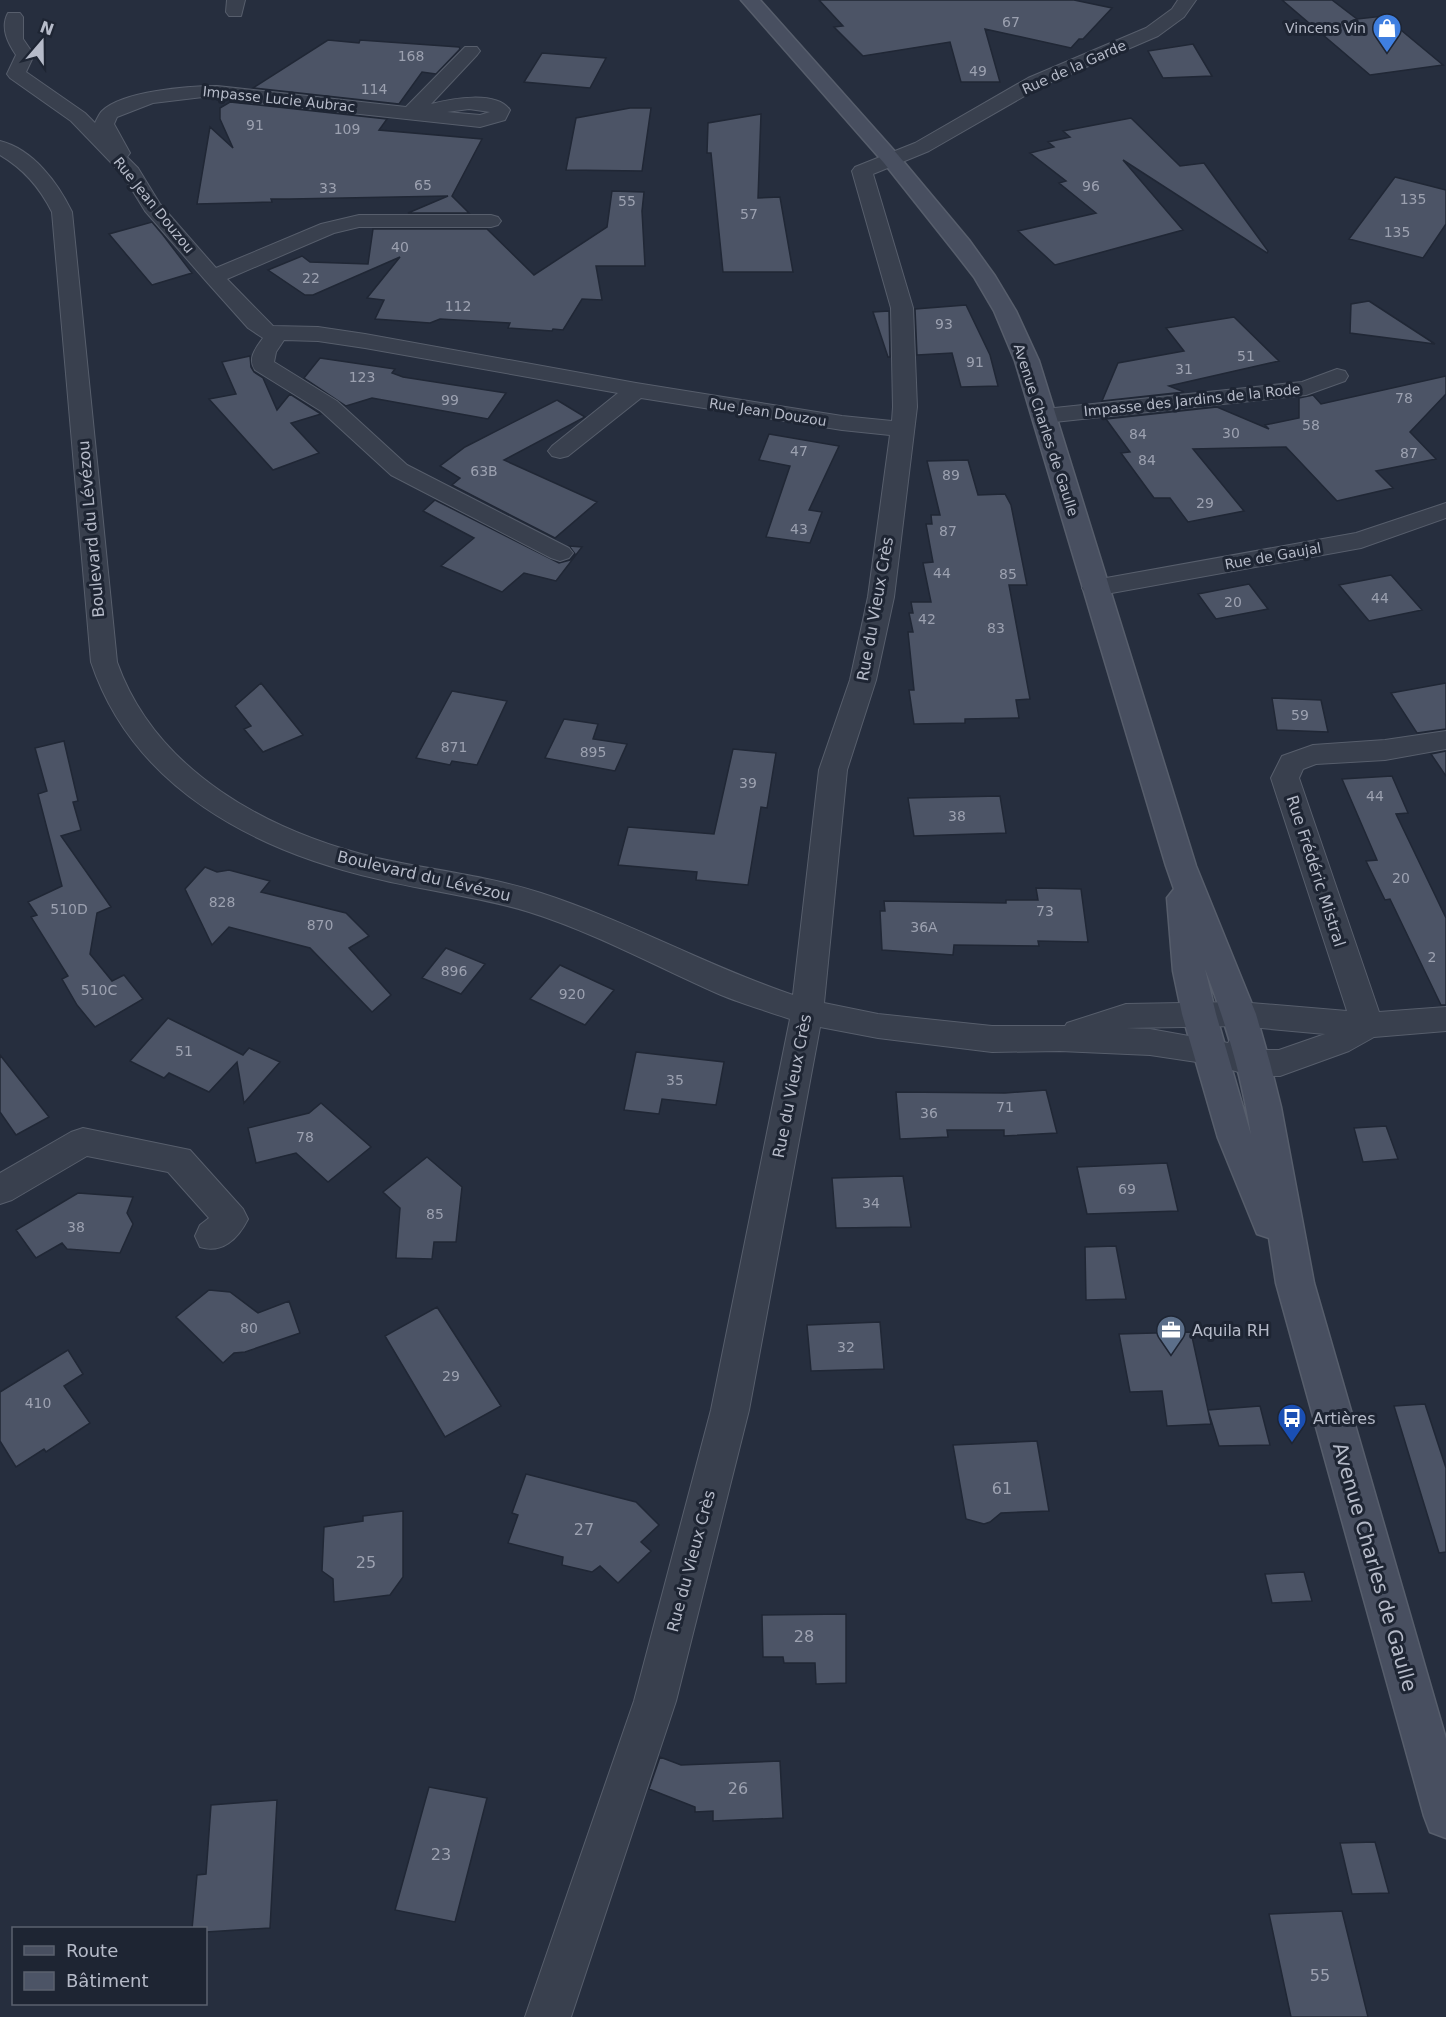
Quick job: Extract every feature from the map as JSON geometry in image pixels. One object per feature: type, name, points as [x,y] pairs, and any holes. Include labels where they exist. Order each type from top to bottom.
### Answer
[{"type":"main road","name":"Avenue Charles de Gaulle","points":[[750,0],[891,159],[984,276],[1005,311],[1028,361],[1181,866],[1231,1057],[1236,1138],[1295,1283]]},
{"type":"main road","name":"Avenue Charles de Gaulle","points":[[1181,866],[1189,971],[1219,1014],[1231,1057],[1263,1107],[1295,1283],[1446,1816]]},
{"type":"street","name":"Rue de la Garde","points":[[891,159],[922,147],[1035,82],[1152,32],[1178,13],[1186,0]]},
{"type":"street","name":"Rue Jean Douzou","points":[[14,17],[14,39],[25,55],[16,74],[78,117],[131,172],[152,207],[213,277],[267,332],[318,334],[365,341],[636,390],[842,423],[902,429]]},
{"type":"street","name":"Impasse Lucie Aubrac","points":[[131,172],[104,124],[109,114],[143,100],[186,92],[217,92],[411,112],[471,51]]},
{"type":"street","name":"Boulevard du Lévézou","points":[[0,147],[29,166],[45,181],[62,212],[104,662],[113,688],[132,722],[162,759],[205,795],[250,823],[303,846],[375,868],[532,901],[612,930],[734,987],[807,1012],[878,1026],[992,1039],[1060,1038],[1150,1042],[1231,1057],[1280,1063],[1338,1042],[1368,1025]]},
{"type":"street","name":"Rue du Vieux Crès","points":[[548,2017],[655,1701],[730,1410],[807,1012],[833,770],[863,680],[881,597],[905,407],[902,308],[862,171],[891,159]]},
{"type":"street","points":[[213,277],[328,228],[359,221],[491,221]]},
{"type":"street","points":[[277,334],[261,359],[263,364],[329,406],[399,470],[560,554]]},
{"type":"street","name":"Impasse des Jardins de la Rode","points":[[1045,416],[1306,388],[1336,376]]},
{"type":"street","points":[[560,451],[636,390]]},
{"type":"street","name":"Rue de Gaujal","points":[[1095,588],[1361,540],[1446,510]]},
{"type":"street","name":"Rue Frédéric Mistral","points":[[1368,1025],[1285,778],[1292,763],[1313,755],[1385,750],[1446,740]]},
{"type":"street","name":"Boulevard du Lévézou","points":[[1060,1038],[1126,1016],[1219,1014],[1368,1025]]},
{"type":"street","points":[[1368,1025],[1446,1018]]},
{"type":"street","points":[[0,1190],[82,1142],[178,1160],[231,1219],[212,1236]]},
{"type":"building","points":[[819,0],[1074,0],[1112,8],[1083,39],[1079,39],[1071,48],[985,29],[1000,82],[961,82],[950,42],[863,56],[834,27],[843,26]]},
{"type":"building","name":"Vincens Vin","points":[[1282,0],[1332,0],[1357,19],[1384,16],[1443,65],[1370,75]]},
{"type":"building","points":[[328,40],[359,43],[360,40],[459,47],[460,49],[436,74],[422,72],[399,104],[253,88]]},
{"type":"building","points":[[1193,44],[1212,76],[1163,78],[1148,51]]},
{"type":"building","points":[[542,53],[606,58],[590,88],[524,82]]},
{"type":"building","points":[[230,102],[387,119],[379,130],[482,139],[452,196],[469,213],[408,213],[448,196],[271,199],[272,202],[197,204],[210,127],[233,148],[220,119],[220,108]]},
{"type":"building","points":[[630,108],[651,108],[642,171],[566,170],[576,118]]},
{"type":"building","points":[[761,114],[758,198],[780,197],[793,272],[723,272],[711,153],[707,153],[708,123]]},
{"type":"building","points":[[1131,118],[1180,166],[1204,163],[1268,251],[1267,253],[1123,160],[1183,230],[1055,265],[1018,231],[1096,213],[1059,183],[1066,181],[1030,153],[1054,147],[1048,142],[1070,137],[1063,131]]},
{"type":"building","points":[[1395,177],[1446,190],[1446,224],[1423,258],[1349,239]]},
{"type":"building","points":[[612,191],[644,192],[642,211],[645,266],[596,266],[602,300],[582,299],[563,330],[508,328],[510,323],[440,319],[430,323],[375,319],[384,300],[367,298],[400,257],[313,295],[305,295],[268,270],[302,256],[310,262],[368,264],[373,229],[487,229],[534,275],[607,227]]},
{"type":"building","points":[[152,222],[192,273],[152,285],[109,234]]},
{"type":"building","points":[[1369,301],[1435,344],[1350,333],[1351,304]]},
{"type":"building","points":[[966,305],[990,355],[998,386],[961,387],[952,353],[917,355],[915,309]]},
{"type":"building","points":[[889,311],[890,357],[888,357],[873,312]]},
{"type":"building","points":[[1234,317],[1279,361],[1169,386],[1184,392],[1102,401],[1118,363],[1184,351],[1166,328]]},
{"type":"building","points":[[250,356],[251,367],[263,378],[277,410],[290,394],[321,414],[291,423],[319,453],[273,470],[209,399],[236,394],[222,362]]},
{"type":"building","points":[[320,358],[395,369],[392,373],[403,377],[506,393],[488,419],[372,398],[346,406],[304,378]]},
{"type":"building","points":[[1446,376],[1446,394],[1410,432],[1436,459],[1376,471],[1393,488],[1337,501],[1286,447],[1193,449],[1244,511],[1188,522],[1170,498],[1154,498],[1121,453],[1130,452],[1106,419],[1217,407],[1269,429],[1265,425],[1299,418],[1299,398],[1313,395],[1321,404]]},
{"type":"building","points":[[557,400],[585,417],[504,460],[597,502],[555,538],[452,485],[460,478],[440,466],[465,447]]},
{"type":"building","points":[[769,434],[839,446],[809,510],[822,512],[810,543],[766,537],[790,466],[759,460]]},
{"type":"building","points":[[968,460],[978,495],[1005,494],[1011,505],[1027,585],[1009,585],[1030,699],[1016,700],[1019,718],[965,719],[965,723],[914,724],[909,690],[914,690],[908,632],[913,632],[909,613],[913,613],[911,602],[931,602],[923,563],[933,562],[926,524],[932,524],[931,515],[940,515],[927,461]]},
{"type":"building","points":[[435,500],[559,563],[570,560],[575,554],[569,546],[582,547],[556,581],[524,573],[502,592],[441,566],[474,538],[423,511]]},
{"type":"building","points":[[1391,575],[1422,610],[1369,621],[1339,585]]},
{"type":"building","points":[[1249,584],[1268,609],[1216,619],[1198,594]]},
{"type":"building","points":[[261,683],[303,735],[263,752],[244,729],[251,726],[235,706]]},
{"type":"building","points":[[1446,683],[1446,729],[1417,733],[1391,693]]},
{"type":"building","points":[[452,691],[507,701],[477,765],[452,761],[450,765],[416,758]]},
{"type":"building","points":[[1272,698],[1321,700],[1328,732],[1277,730]]},
{"type":"building","points":[[564,719],[598,724],[593,739],[627,744],[615,771],[545,758]]},
{"type":"building","points":[[64,741],[78,801],[73,802],[81,830],[61,836],[111,907],[97,913],[90,954],[112,981],[124,975],[143,999],[95,1027],[77,1005],[62,979],[68,976],[31,917],[37,915],[28,902],[62,886],[38,794],[47,791],[35,748]]},
{"type":"building","points":[[733,749],[776,753],[767,808],[761,807],[748,885],[696,880],[697,872],[618,865],[628,827],[714,834]]},
{"type":"building","points":[[1446,751],[1446,776],[1431,754]]},
{"type":"building","points":[[1392,776],[1408,813],[1396,814],[1446,918],[1446,1005],[1441,1005],[1390,899],[1385,900],[1366,861],[1377,860],[1342,779]]},
{"type":"building","points":[[1000,796],[1006,833],[914,836],[908,798]]},
{"type":"building","points":[[205,867],[217,872],[229,870],[270,881],[261,892],[346,913],[369,936],[349,948],[391,995],[372,1012],[310,948],[229,927],[212,945],[185,889]]},
{"type":"building","points":[[1036,888],[1081,889],[1088,942],[1038,941],[1039,946],[954,945],[953,955],[882,950],[880,911],[885,911],[884,901],[1006,903],[1006,900],[1038,900]]},
{"type":"building","points":[[446,948],[485,964],[461,994],[422,978]]},
{"type":"building","points":[[560,965],[614,990],[585,1025],[530,999]]},
{"type":"building","points":[[168,1018],[243,1055],[249,1048],[280,1062],[244,1103],[237,1062],[209,1092],[169,1073],[164,1078],[130,1061]]},
{"type":"building","points":[[636,1052],[724,1062],[716,1105],[662,1099],[659,1114],[624,1110]]},
{"type":"building","points":[[0,1055],[49,1117],[16,1135],[0,1112]]},
{"type":"building","points":[[1046,1090],[1057,1133],[1004,1136],[1004,1130],[947,1130],[948,1137],[900,1139],[896,1092],[1005,1093]]},
{"type":"building","points":[[321,1103],[371,1147],[328,1182],[296,1153],[256,1163],[248,1128],[309,1113]]},
{"type":"building","points":[[1386,1126],[1398,1159],[1363,1162],[1354,1128]]},
{"type":"building","points":[[427,1157],[462,1187],[456,1242],[434,1242],[432,1259],[396,1258],[400,1208],[383,1192]]},
{"type":"building","points":[[1167,1163],[1178,1211],[1087,1214],[1077,1167]]},
{"type":"building","points":[[903,1176],[911,1227],[836,1228],[832,1178]]},
{"type":"building","points":[[78,1193],[133,1197],[127,1213],[133,1224],[120,1253],[67,1249],[62,1243],[36,1258],[16,1230]]},
{"type":"building","points":[[1116,1246],[1126,1299],[1086,1300],[1085,1247]]},
{"type":"building","points":[[209,1290],[230,1292],[258,1313],[289,1301],[300,1333],[245,1352],[234,1353],[223,1363],[176,1317]]},
{"type":"building","points":[[437,1307],[501,1406],[445,1437],[385,1336]]},
{"type":"building","points":[[880,1322],[884,1369],[811,1371],[807,1325]]},
{"type":"building","points":[[1191,1332],[1211,1424],[1167,1426],[1162,1391],[1130,1392],[1119,1334]]},
{"type":"building","points":[[68,1350],[83,1374],[64,1386],[90,1423],[46,1452],[44,1449],[16,1467],[0,1441],[0,1392]]},
{"type":"building","points":[[1425,1404],[1446,1468],[1446,1552],[1439,1553],[1394,1406]]},
{"type":"building","points":[[1260,1406],[1270,1445],[1219,1446],[1208,1410]]},
{"type":"building","points":[[1037,1441],[1049,1511],[1001,1513],[984,1524],[966,1519],[953,1445]]},
{"type":"building","points":[[526,1474],[636,1502],[659,1525],[641,1542],[651,1551],[618,1583],[600,1566],[592,1572],[562,1565],[563,1557],[508,1543],[518,1515],[512,1513]]},
{"type":"building","points":[[403,1511],[403,1577],[390,1595],[334,1602],[333,1579],[322,1571],[324,1527],[363,1521],[363,1516]]},
{"type":"building","points":[[1304,1572],[1312,1601],[1272,1603],[1265,1574]]},
{"type":"building","points":[[846,1614],[846,1683],[816,1684],[815,1663],[784,1663],[783,1657],[763,1657],[762,1615]]},
{"type":"building","points":[[660,1757],[681,1765],[780,1761],[783,1818],[713,1821],[713,1811],[695,1812],[695,1807],[649,1789]]},
{"type":"building","points":[[429,1787],[487,1798],[455,1922],[395,1910]]},
{"type":"building","points":[[277,1800],[270,1928],[207,1932],[207,1927],[192,1927],[197,1875],[206,1874],[211,1805]]},
{"type":"building","points":[[1375,1842],[1389,1893],[1352,1894],[1340,1843]]},
{"type":"building","points":[[1342,1911],[1368,2017],[1291,2017],[1269,1914]]},
{"type":"place","name":"Vincens Vin","points":[[1387,54]]},
{"type":"place","name":"Aquila RH","points":[[1171,1356]]},
{"type":"place","name":"Artières","points":[[1292,1444]]}]
